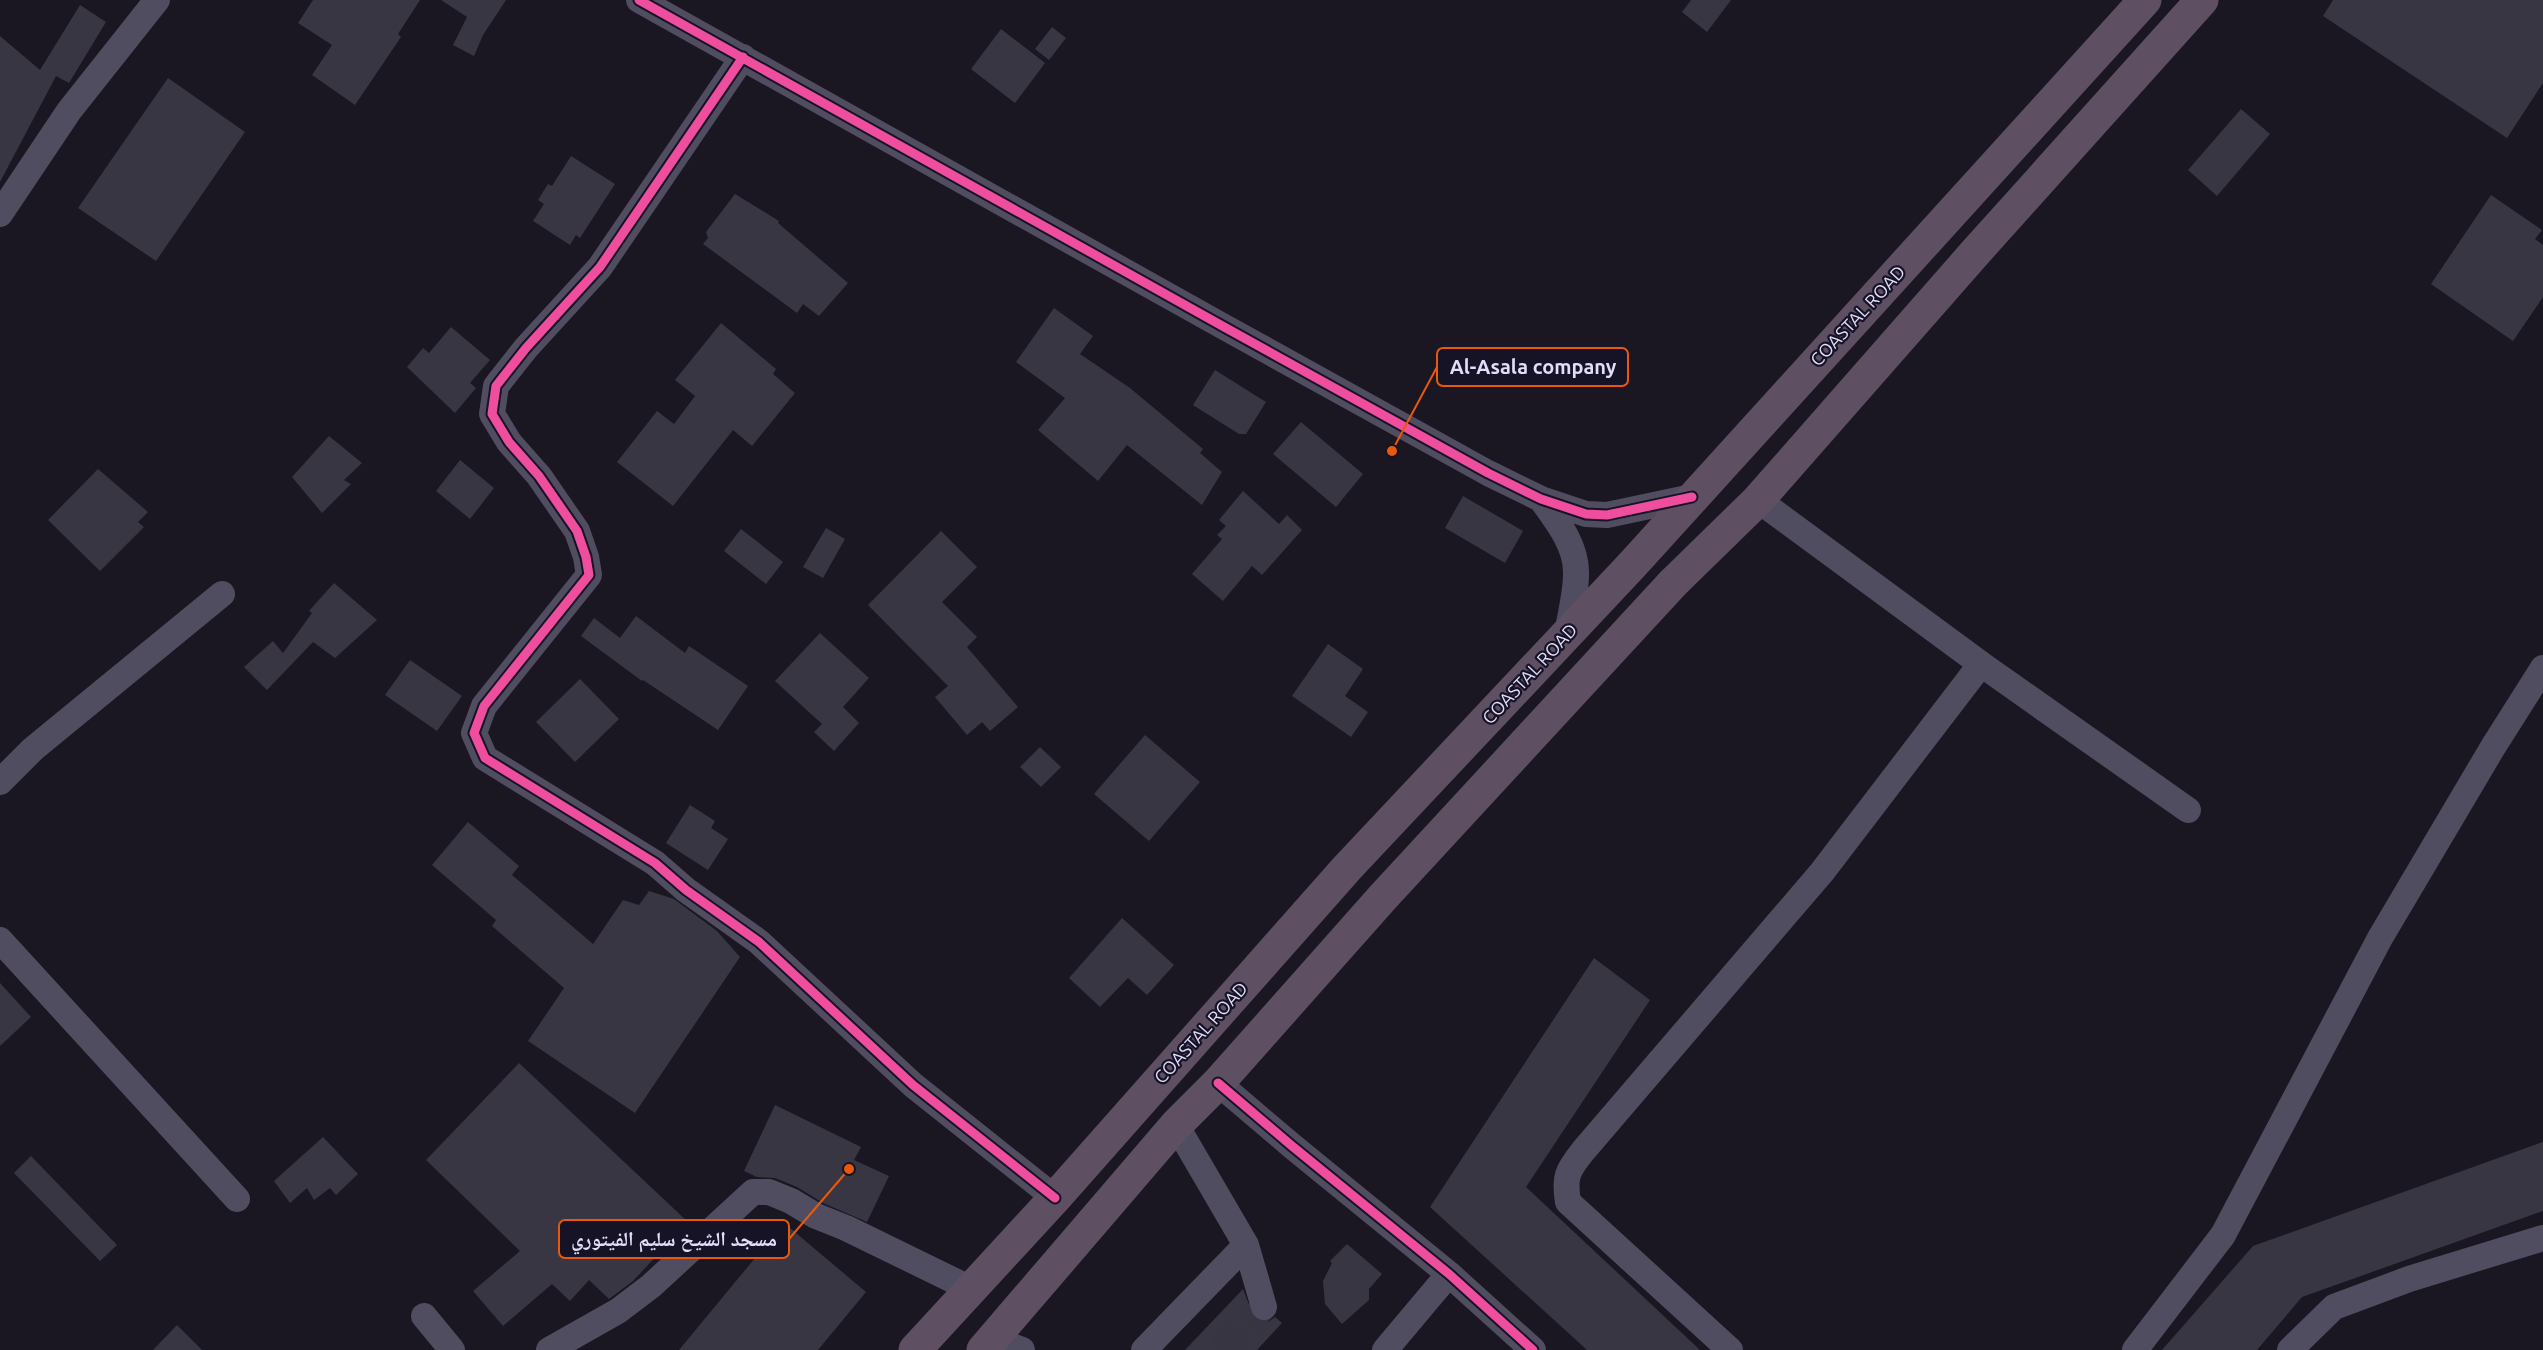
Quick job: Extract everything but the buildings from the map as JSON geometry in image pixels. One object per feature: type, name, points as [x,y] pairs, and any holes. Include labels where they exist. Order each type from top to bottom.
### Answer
[{"type":"highway","name":"COASTAL ROAD","points":[[915,1350],[1055,1198],[1347,868],[1567,634],[2145,0]]},
{"type":"highway","points":[[1000,1346],[1176,1125],[1218,1083],[1383,897],[1674,583],[1758,500],[1981,246],[2202,0]]},
{"type":"highway","points":[[1347,868],[1383,897]]},
{"type":"street","points":[[0,214],[69,111],[157,0]]},
{"type":"street","points":[[639,0],[1247,340],[1488,473],[1541,499],[1587,514],[1607,515],[1692,497]]},
{"type":"street","points":[[743,57],[600,267],[526,348],[496,386],[492,414],[509,442],[539,476],[577,531],[586,557],[589,575],[484,706],[474,734],[485,758],[655,863],[687,890],[759,942],[913,1085],[1055,1198]]},
{"type":"street","points":[[1541,499],[1570,543],[1575,562],[1576,575],[1567,634]]},
{"type":"street","points":[[1758,500],[1981,664],[2188,810]]},
{"type":"street","points":[[0,782],[33,749],[222,594]]},
{"type":"street","points":[[1730,1350],[1568,1202],[1565,1182],[1573,1164],[1583,1151],[1822,872],[1981,664]]},
{"type":"street","points":[[2135,1350],[2223,1234],[2380,938],[2493,747],[2543,668]]},
{"type":"street","points":[[0,940],[237,1199]]},
{"type":"street","points":[[1218,1083],[1301,1154],[1449,1274],[1533,1350]]},
{"type":"street","points":[[1176,1125],[1246,1245],[1264,1307]]},
{"type":"street","points":[[549,1350],[635,1299],[753,1192],[769,1192],[791,1201],[816,1216],[846,1228],[971,1289]]},
{"type":"street","points":[[2290,1350],[2334,1307],[2409,1279],[2543,1238]]},
{"type":"street","points":[[1144,1350],[1246,1245]]},
{"type":"street","points":[[1385,1350],[1449,1274]]},
{"type":"street","points":[[424,1316],[452,1350]]},
{"type":"tunnel","points":[[1221,1350],[1264,1307]]},
{"type":"cycle path","points":[[639,0],[1488,473],[1541,499],[1586,514],[1607,515],[1692,497]]},
{"type":"cycle path","points":[[743,57],[600,267],[526,348],[496,386],[492,414],[509,442],[539,476],[577,531],[586,557],[589,575],[484,706],[474,733],[485,758],[655,863],[686,890],[759,942],[913,1085],[1055,1198]]},
{"type":"cycle path","points":[[1218,1083],[1449,1274],[1533,1350]]},
{"type":"place","name":"Al-Asala company","points":[[1392,451]]},
{"type":"place","name":"مسجد الشيخ سليم الفيتوري","points":[[849,1169]]}]
